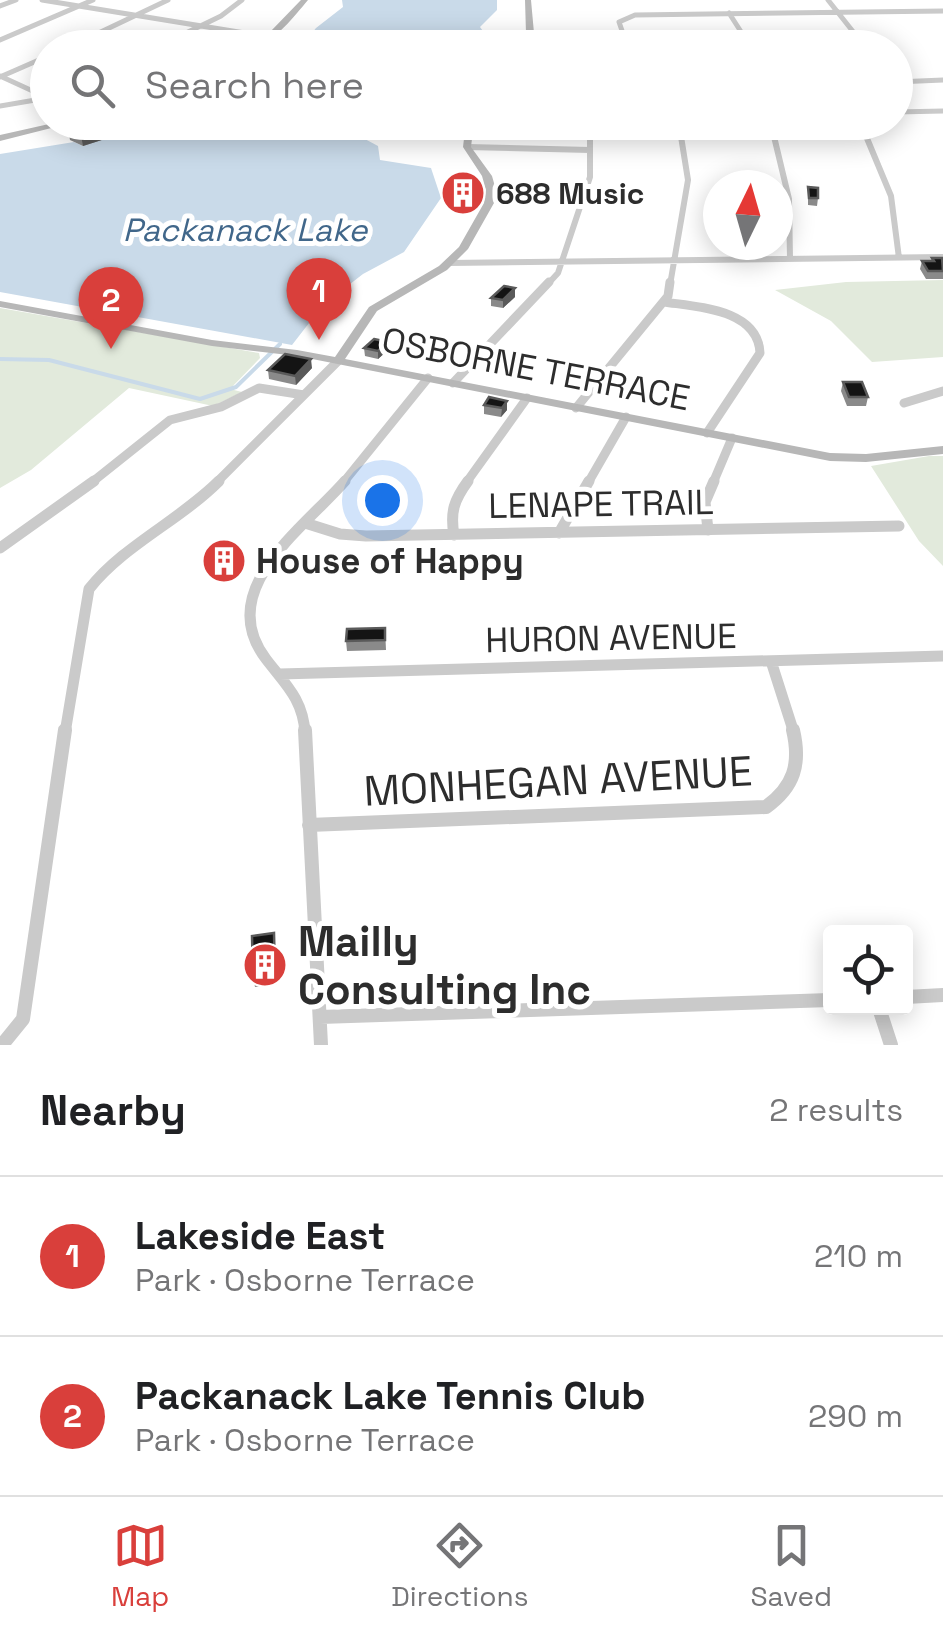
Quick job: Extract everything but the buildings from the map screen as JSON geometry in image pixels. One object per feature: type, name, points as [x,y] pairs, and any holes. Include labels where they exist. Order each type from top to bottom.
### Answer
[{"type":"street","points":[[0,6],[16,0]]},
{"type":"street","points":[[42,0],[222,30]]},
{"type":"street","points":[[0,40],[93,0]]},
{"type":"street","points":[[106,30],[168,0]]},
{"type":"street","points":[[190,30],[242,0]]},
{"type":"street","points":[[278,30],[300,10],[305,0]]},
{"type":"street","points":[[528,0],[530,30]]},
{"type":"street","points":[[828,0],[852,30]]},
{"type":"street","points":[[620,30],[618,24],[626,16],[943,11]]},
{"type":"street","points":[[730,14],[740,30]]},
{"type":"street","points":[[0,77],[30,64]]},
{"type":"street","points":[[0,77],[30,90]]},
{"type":"street","points":[[913,81],[943,80]]},
{"type":"street","points":[[0,106],[30,101]]},
{"type":"street","points":[[913,112],[940,112],[943,122]]},
{"type":"street","points":[[0,138],[30,131]]},
{"type":"street","points":[[2,1045],[23,1018],[89,589],[114,562],[196,504],[338,361],[373,309],[449,264],[463,249],[490,198],[487,176],[467,147],[468,140]]},
{"type":"street","points":[[454,384],[551,285],[563,262],[589,182],[590,140]]},
{"type":"street","points":[[576,408],[664,302],[688,180],[681,140]]},
{"type":"street","points":[[775,140],[782,170]]},
{"type":"street","points":[[868,140],[891,196],[899,258]]},
{"type":"street","points":[[467,147],[590,150]]},
{"type":"street","points":[[793,259],[943,257]]},
{"type":"street","points":[[449,264],[703,260]]},
{"type":"street","points":[[664,302],[734,318],[749,326],[761,342],[760,353],[706,433]]},
{"type":"street","name":"OSBORNE TERRACE","points":[[0,304],[297,353],[848,458],[943,450]]},
{"type":"street","points":[[322,1045],[304,719],[296,697],[252,635],[250,598],[270,560],[343,484],[428,378]]},
{"type":"street","points":[[0,548],[97,479],[170,420],[221,406],[264,386],[304,395]]},
{"type":"street","points":[[904,403],[943,390]]},
{"type":"street","points":[[454,535],[451,516],[455,498],[527,398]]},
{"type":"street","points":[[559,533],[626,417]]},
{"type":"street","points":[[708,530],[705,502],[732,438]]},
{"type":"street","name":"LENAPE TRAIL","points":[[305,524],[356,536],[899,526]]},
{"type":"street","name":"HURON AVENUE","points":[[280,674],[943,656]]},
{"type":"street","name":"MONHEGAN AVENUE","points":[[309,825],[766,807],[792,787],[798,764],[771,661]]},
{"type":"street","points":[[913,996],[943,994]]},
{"type":"street","points":[[320,1018],[823,1000]]},
{"type":"street","points":[[881,1015],[891,1045]]},
{"type":"shaded area","points":[[943,280],[943,357],[872,362],[831,321],[775,290],[846,282]]},
{"type":"shaded area","points":[[0,308],[259,353],[260,358],[230,389],[242,392],[213,406],[129,388],[31,470],[0,488]]},
{"type":"shaded area","points":[[943,456],[943,566],[919,541],[871,466]]},
{"type":"water","points":[[342,0],[497,0],[497,10],[480,27],[482,30],[314,30],[343,7]]},
{"type":"water","name":"Packanack Lake","points":[[99,140],[367,140],[378,146],[380,160],[431,168],[441,198],[404,252],[363,274],[323,305],[292,345],[0,292],[0,154],[74,142],[83,146]]},
{"type":"waterway","points":[[0,359],[49,360],[200,399],[236,387],[280,344]]},
{"type":"place","name":"688 Music","points":[[463,193]]},
{"type":"place","name":"Lakeside East","points":[[319,340]]},
{"type":"place","name":"Packanack Lake Tennis Club","points":[[111,349]]},
{"type":"place","name":"House of Happy","points":[[224,561]]},
{"type":"place","name":"Mailly Consulting Inc","points":[[265,965]]}]
